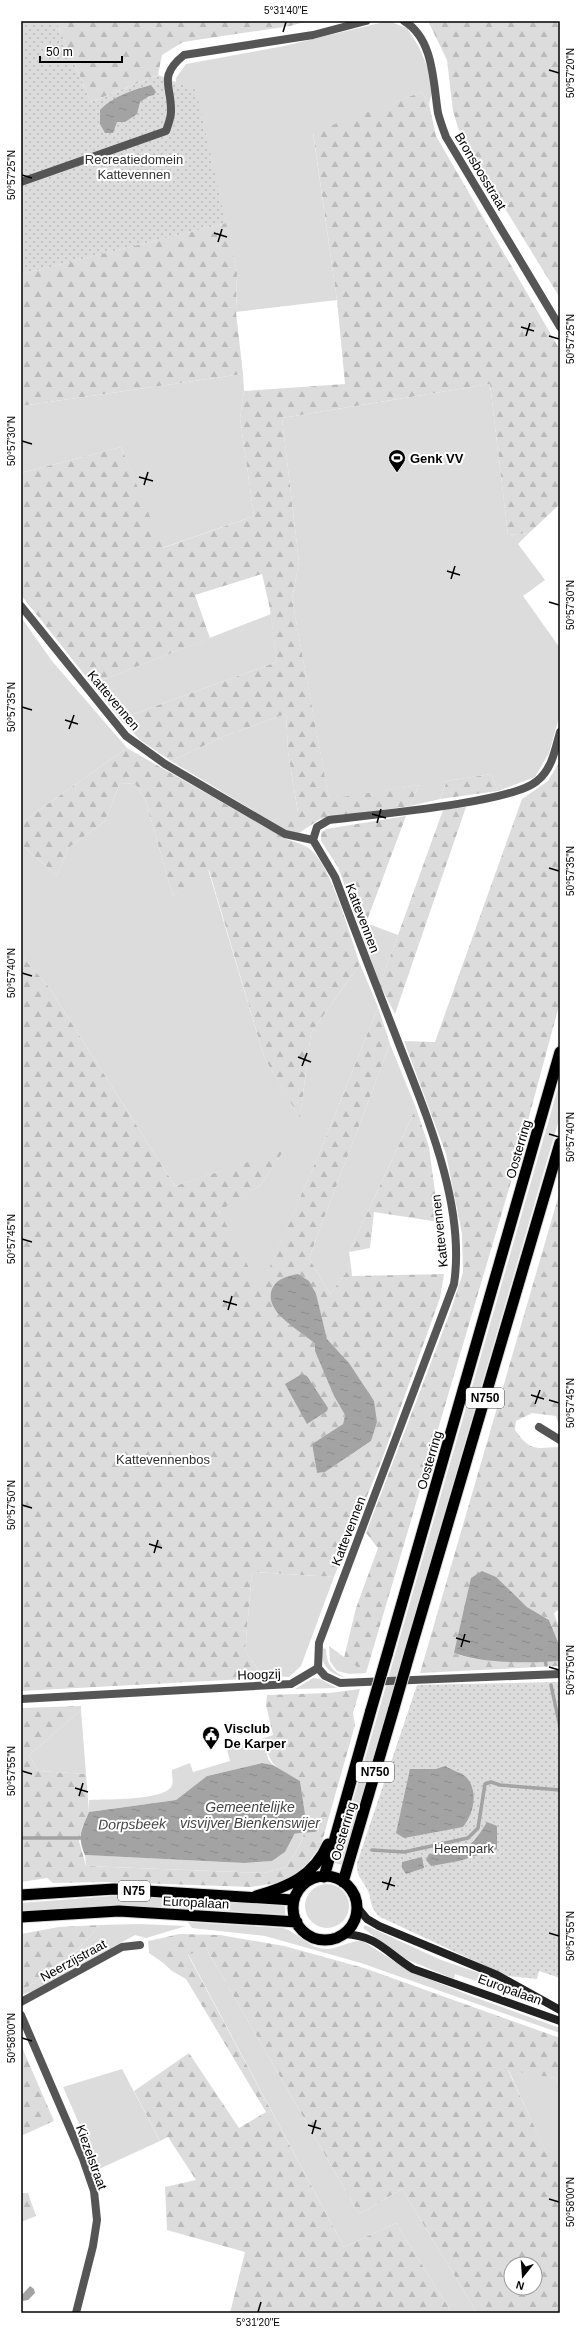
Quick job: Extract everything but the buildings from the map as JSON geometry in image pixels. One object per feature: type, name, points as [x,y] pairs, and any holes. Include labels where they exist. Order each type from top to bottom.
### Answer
[{"type":"highway","name":"Oosterring","points":[[324,1877],[560,1052]]},
{"type":"highway","name":"Oosterring","points":[[343,1882],[560,1143]]},
{"type":"highway","points":[[247,1898],[283,1888],[306,1874],[325,1851],[339,1822]]},
{"type":"highway","points":[[297,1922],[293,1916],[293,1900],[305,1884],[324,1877],[343,1882]]},
{"type":"highway","name":"Europalaan","points":[[343,1882],[351,1890],[357,1906]]},
{"type":"highway","name":"Europalaan","points":[[21,1895],[114,1889],[293,1900]]},
{"type":"highway","points":[[344,1934],[354,1922],[357,1906]]},
{"type":"highway","name":"Europalaan","points":[[21,1917],[119,1912],[297,1922],[305,1932],[317,1939],[331,1939],[344,1934]]},
{"type":"main road","name":"Europalaan","points":[[357,1906],[367,1919],[379,1926],[492,1972],[560,2010]]},
{"type":"main road","name":"Europalaan","points":[[344,1934],[363,1936],[374,1940],[398,1960],[413,1969],[560,2022]]},
{"type":"street","points":[[21,182],[166,131],[171,113],[167,81],[174,64],[184,55],[313,35],[366,21]]},
{"type":"street","name":"Bronsbosstraat","points":[[404,21],[414,27],[432,64],[439,115],[446,137],[560,327]]},
{"type":"street","name":"Kattevennen","points":[[21,606],[126,736],[165,764],[285,834],[313,840],[335,877],[441,1159],[454,1226],[457,1262],[454,1284],[319,1643],[318,1668]]},
{"type":"street","points":[[313,840],[317,827],[329,820],[480,799],[523,790],[537,782],[544,775],[552,760],[560,732]]},
{"type":"street","points":[[539,1427],[560,1440]]},
{"type":"street","points":[[318,1668],[325,1676],[340,1682],[560,1674]]},
{"type":"street","name":"Hoogzij","points":[[21,1699],[286,1685],[291,1684],[318,1668]]},
{"type":"street","name":"Neerzijstraat","points":[[21,2002],[122,1947],[140,1945]]},
{"type":"street","name":"Kiezelstraat","points":[[21,2016],[83,2159],[94,2191],[97,2220],[93,2246],[76,2313]]},
{"type":"green space","name":"Recreatiedomein Kattevennen","points":[[21,21],[56,21],[91,102],[158,75],[196,90],[226,223],[21,274]]},
{"type":"green space","points":[[56,21],[308,21],[290,26],[183,42],[162,55],[158,75],[91,102]]},
{"type":"green space","points":[[388,21],[407,28],[419,47],[431,76],[432,92],[429,104],[422,92],[313,133],[337,300],[236,312],[237,272],[225,223],[21,274],[175,98],[176,78],[186,64],[284,46]]},
{"type":"green space","points":[[428,21],[560,21],[560,298],[485,176],[458,128],[453,111],[447,60]]},
{"type":"green space","points":[[422,92],[429,104],[436,136],[560,350],[560,504],[529,533],[508,535],[490,384],[282,418],[299,562],[292,599],[329,799],[419,785],[410,806],[320,819],[299,833],[287,831],[271,821],[298,812],[288,752],[286,714],[225,736],[171,761],[140,740],[120,719],[277,662],[270,609],[262,574],[195,595],[210,638],[92,684],[21,595],[21,473],[121,447],[163,548],[254,516],[240,418],[244,391],[345,384],[337,300],[313,132]]},
{"type":"green space","points":[[226,223],[237,272],[236,312],[243,374],[21,406],[21,274]]},
{"type":"green space","points":[[243,374],[244,391],[240,418],[254,516],[162,548],[121,447],[21,473],[21,406]]},
{"type":"green space","points":[[490,384],[508,535],[529,533],[518,544],[545,580],[523,596],[560,648],[560,714],[549,753],[535,777],[498,791],[491,774],[447,781],[440,799],[410,806],[419,785],[329,800],[292,599],[299,562],[282,418]]},
{"type":"green space","points":[[271,614],[277,662],[120,719],[92,684]]},
{"type":"green space","points":[[21,617],[52,661],[127,748],[21,823]]},
{"type":"green space","points":[[286,714],[288,752],[298,813],[271,821],[171,761],[225,736]]},
{"type":"green space","points":[[127,748],[286,839],[299,843],[308,848],[318,858],[326,871],[340,903],[360,964],[311,1033],[300,1118],[264,1057],[209,870],[173,896],[145,799],[135,784],[120,783],[105,821],[68,848],[57,876],[21,844],[21,823]]},
{"type":"green space","points":[[560,761],[560,1002],[516,1165],[366,1673],[344,1658],[356,1608],[378,1548],[366,1533],[451,1310],[463,1272],[462,1234],[446,1154],[404,1041],[435,1042],[522,799],[548,781]]},
{"type":"green space","points":[[491,774],[498,791],[440,799],[447,781]]},
{"type":"green space","points":[[120,783],[135,784],[145,799],[173,896],[208,869],[264,1057],[300,1117],[311,1033],[360,964],[378,1007],[320,1152],[260,1290],[236,1257],[219,1210],[261,1185],[283,1151],[175,1186],[48,986],[21,955],[21,844],[57,876],[68,848],[105,821]]},
{"type":"green space","points":[[466,807],[395,1014],[380,985],[443,810]]},
{"type":"green space","points":[[406,816],[362,934],[338,867],[321,841],[321,833],[326,829]]},
{"type":"green space","points":[[366,923],[398,935],[380,985],[362,934]]},
{"type":"green space","name":"Kattevennenbos","points":[[21,955],[48,986],[175,1186],[284,1150],[261,1185],[219,1211],[260,1289],[320,1152],[378,1007],[390,1044],[309,1258],[330,1294],[351,1266],[352,1276],[444,1274],[440,1298],[381,1462],[334,1577],[252,1572],[245,1651],[262,1675],[246,1679],[21,1691]],"holes":[[[273,1307],[323,1323],[327,1339],[349,1363],[371,1441],[325,1472],[317,1473],[312,1444],[343,1424],[345,1415],[334,1396],[315,1344],[294,1326],[289,1324]]]},
{"type":"green space","points":[[390,1044],[416,1108],[349,1252],[351,1266],[330,1294],[309,1258]]},
{"type":"green space","points":[[560,1081],[560,1116],[342,1865],[335,1863]]},
{"type":"green space","points":[[416,1108],[429,1147],[439,1222],[374,1212],[370,1248],[349,1252]]},
{"type":"green space","points":[[560,1191],[560,1429],[556,1416],[532,1413],[516,1421],[515,1430],[525,1442],[534,1447],[560,1447],[560,1602],[558,1610],[554,1613],[560,1631],[560,1647],[549,1620],[527,1607],[515,1596],[454,1653],[465,1657],[491,1661],[560,1661],[560,1666],[420,1673]]},
{"type":"green space","points":[[252,1572],[334,1577],[301,1666],[289,1677],[262,1675],[245,1651]]},
{"type":"green space","points":[[329,1646],[366,1673],[350,1674],[337,1671],[330,1661]]},
{"type":"green space","points":[[323,1648],[326,1649],[327,1659],[333,1670],[345,1677],[335,1674],[327,1668],[324,1664],[322,1654]]},
{"type":"green space","points":[[313,1678],[320,1679],[337,1688],[295,1689]]},
{"type":"green space","name":"Heempark","points":[[560,1682],[560,1978],[539,1971],[537,1979],[507,1976],[380,1917],[372,1906],[369,1893],[359,1875],[357,1863],[417,1685]]},
{"type":"green space","points":[[360,1689],[353,1713],[355,1725],[321,1845],[307,1864],[294,1875],[277,1883],[251,1887],[108,1882],[53,1883],[47,1878],[21,1882],[21,1708],[81,1706],[81,1710],[29,1755],[38,1771],[86,1774],[89,1812],[82,1827],[79,1841],[86,1866],[264,1873],[286,1867],[300,1844],[305,1826],[300,1781],[279,1769],[272,1761],[266,1748],[264,1738],[273,1735],[266,1705],[267,1695],[329,1693]]},
{"type":"green space","points":[[81,1710],[86,1774],[38,1771],[29,1755]]},
{"type":"green space","points":[[264,1738],[268,1759],[273,1765],[262,1763],[207,1776],[176,1800],[89,1812],[89,1800],[147,1797],[159,1794],[168,1790],[172,1785],[172,1770],[190,1763],[193,1772],[230,1761],[227,1750]]},
{"type":"green space","points":[[305,1814],[305,1829],[301,1842],[286,1867],[264,1873],[86,1866],[85,1855],[244,1863],[272,1861],[285,1852]]},
{"type":"green space","points":[[323,1884],[331,1884],[343,1890],[349,1902],[349,1910],[343,1922],[331,1928],[323,1928],[311,1922],[305,1910],[305,1902],[311,1890]]},
{"type":"green space","points":[[112,1896],[204,1900],[285,1906],[285,1915],[120,1907],[87,1907],[21,1912],[21,1903]]},
{"type":"green space","points":[[188,1922],[283,1928],[294,1933],[309,1944],[327,1949],[363,1941],[409,1971],[471,1996],[560,2028],[560,2033],[361,1963],[265,1936],[192,1928]]},
{"type":"green space","points":[[139,1924],[186,1926],[146,1938],[135,1935],[33,1991],[21,1995],[21,1991],[67,1961],[100,1925]]},
{"type":"green space","points":[[100,1925],[67,1961],[21,1991],[21,1934],[59,1927]]},
{"type":"green space","points":[[365,1925],[441,1960],[491,1977],[530,1999],[455,1974],[454,1979],[401,1957],[363,1928]]},
{"type":"green space","points":[[179,1934],[220,1935],[284,1946],[364,1968],[560,2038],[560,2086],[555,2078],[508,2070],[550,2160],[560,2155],[560,2313],[477,2313],[402,2189],[359,2214],[206,1948],[188,1955],[344,2247],[396,2223],[452,2313],[230,2313],[245,2252],[167,2230],[165,2187],[196,2180],[168,2137],[160,2141],[134,2091],[189,2053],[239,2128],[266,2112],[186,1979],[172,1971],[162,1962],[162,1938]]},
{"type":"green space","points":[[162,1938],[162,1962],[149,1953],[148,1941]]},
{"type":"green space","points":[[206,1948],[359,2214],[402,2189],[477,2313],[452,2313],[396,2223],[344,2247],[188,1954]]},
{"type":"green space","points":[[21,2045],[54,2121],[21,2136]]},
{"type":"green space","points":[[122,2069],[160,2141],[99,2169],[63,2087]]},
{"type":"green space","points":[[508,2069],[555,2078],[560,2086],[560,2155],[550,2161]]},
{"type":"green space","points":[[21,2193],[28,2193],[36,2216],[21,2222]]},
{"type":"water","points":[[151,85],[156,92],[154,95],[149,96],[140,102],[137,114],[125,122],[117,122],[113,133],[105,133],[100,124],[100,110],[117,97],[130,91]]},
{"type":"water","points":[[298,1274],[309,1281],[316,1294],[327,1339],[349,1363],[374,1401],[377,1422],[371,1441],[325,1472],[317,1473],[312,1444],[343,1424],[345,1415],[334,1396],[315,1351],[315,1344],[285,1320],[273,1306],[271,1298],[274,1285],[283,1278]]},
{"type":"water","points":[[302,1374],[307,1376],[328,1408],[327,1411],[307,1424],[285,1384]]},
{"type":"water","points":[[482,1571],[496,1577],[527,1607],[549,1620],[560,1647],[560,1661],[493,1661],[466,1657],[454,1653],[471,1578]]},
{"type":"water","name":"Gemeentelijke visvijver Bienkenswijer","points":[[262,1763],[273,1765],[300,1781],[305,1814],[285,1852],[272,1861],[244,1863],[85,1855],[81,1843],[81,1834],[89,1812],[176,1800],[207,1776]]},
{"type":"water","points":[[445,1766],[465,1776],[471,1784],[474,1797],[472,1810],[467,1822],[463,1827],[404,1838],[396,1833],[410,1769],[436,1769]]},
{"type":"water","points":[[487,1822],[497,1826],[497,1849],[459,1861],[431,1866],[426,1860],[429,1854],[458,1851],[470,1845]]},
{"type":"water","points":[[422,1857],[424,1868],[406,1874],[402,1868],[402,1862]]},
{"type":"water","points":[[30,2286],[34,2289],[35,2293],[28,2300],[23,2301],[21,2296]]},
{"type":"waterway","points":[[545,1660],[546,1665]]},
{"type":"waterway","points":[[551,1685],[560,1727]]},
{"type":"waterway","name":"Dorpsbeek","points":[[372,1850],[404,1852],[468,1838],[478,1828],[485,1784],[491,1782],[500,1785],[560,1790]]},
{"type":"waterway","name":"Dorpsbeek","points":[[292,1832],[315,1830]]},
{"type":"waterway","name":"Dorpsbeek","points":[[21,1838],[84,1838]]},
{"type":"place","name":"Genk VV","points":[[397,473]]},
{"type":"place","name":"Visclub De Karper","points":[[211,1750]]}]
